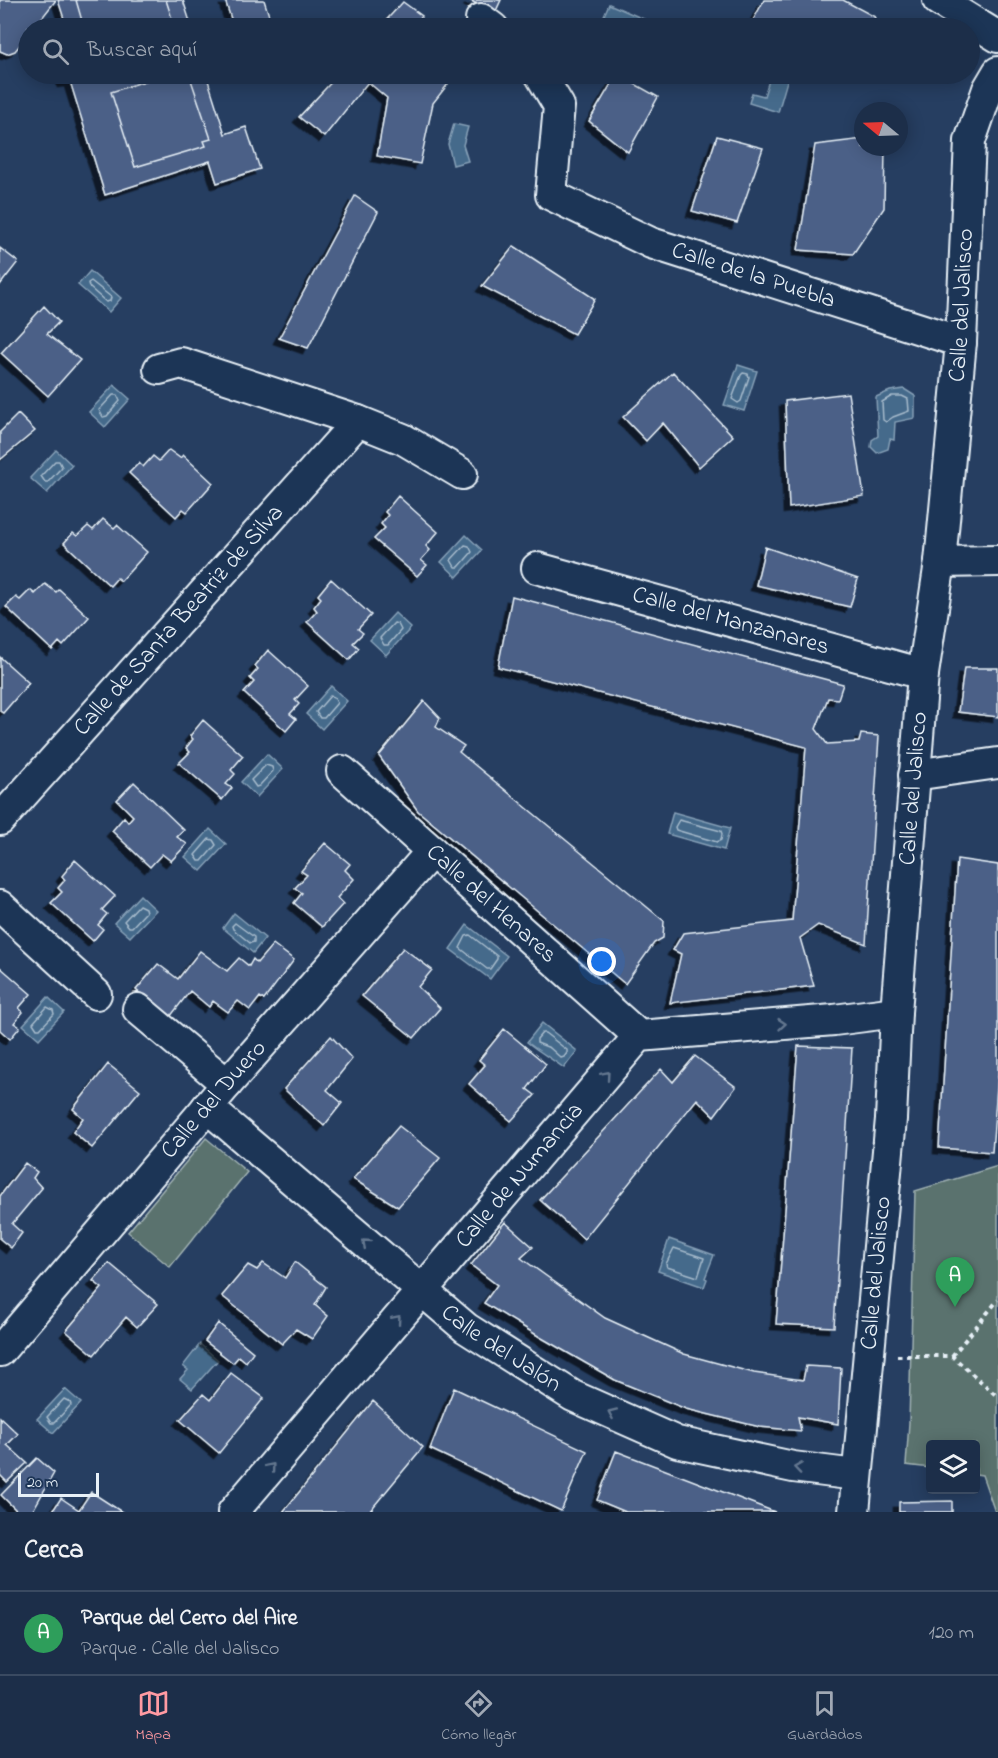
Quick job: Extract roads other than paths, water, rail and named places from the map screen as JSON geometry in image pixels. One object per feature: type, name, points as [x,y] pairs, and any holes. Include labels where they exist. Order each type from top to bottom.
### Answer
[{"type":"street","points":[[938,0],[967,18]]},
{"type":"street","points":[[980,26],[998,37]]},
{"type":"street","name":"Calle del Jalisco","points":[[854,1512],[891,1119],[896,1012],[923,674],[940,562],[961,342],[970,141],[988,89],[998,72]]},
{"type":"street","name":"Calle de la Puebla","points":[[546,84],[559,106],[551,195],[651,243],[961,342]]},
{"type":"street","points":[[159,369],[181,363],[358,421],[403,439],[462,474]]},
{"type":"street","name":"Calle de Santa Beatriz de Silva","points":[[0,820],[358,421]]},
{"type":"street","points":[[940,562],[998,561]]},
{"type":"street","name":"Calle del Manzanares","points":[[537,568],[923,674]]},
{"type":"street","points":[[914,775],[998,763]]},
{"type":"street","name":"Calle del Henares","points":[[342,771],[639,1036]]},
{"type":"street","name":"Calle del Duero","points":[[0,1351],[207,1107],[432,851]]},
{"type":"street","points":[[0,906],[96,994]]},
{"type":"street","points":[[138,1009],[227,1084]]},
{"type":"street","points":[[639,1036],[834,1020],[896,1012]]},
{"type":"street","name":"Calle de Numancia","points":[[233,1512],[639,1036]]},
{"type":"street","name":"Calle del Jalón","points":[[207,1107],[466,1328],[573,1396],[677,1442],[793,1467],[856,1475]]},
{"type":"water","points":[[609,4],[641,18],[603,18]]},
{"type":"water","points":[[768,84],[786,84],[778,112],[749,103],[752,93],[764,96]]},
{"type":"water","points":[[454,124],[468,127],[463,145],[468,161],[453,165],[448,144]]},
{"type":"water","points":[[90,271],[121,298],[109,312],[78,285]]},
{"type":"water","points":[[738,365],[757,371],[744,411],[724,405]]},
{"type":"water","points":[[114,385],[130,399],[105,427],[89,412]]},
{"type":"water","points":[[904,389],[915,396],[915,418],[895,422],[894,440],[890,439],[888,449],[877,453],[871,447],[872,440],[878,436],[876,397],[890,391]]},
{"type":"water","points":[[56,450],[72,465],[47,493],[30,478]]},
{"type":"water","points":[[466,535],[482,550],[457,577],[441,562]]},
{"type":"water","points":[[395,613],[411,628],[386,655],[370,640]]},
{"type":"water","points":[[331,686],[347,701],[322,729],[306,714]]},
{"type":"water","points":[[267,754],[283,769],[257,797],[241,782]]},
{"type":"water","points":[[673,812],[730,828],[724,850],[667,834]]},
{"type":"water","points":[[210,829],[226,844],[201,871],[185,857]]},
{"type":"water","points":[[140,895],[156,910],[130,937],[114,923]]},
{"type":"water","points":[[234,913],[265,938],[253,953],[223,928]]},
{"type":"water","points":[[467,925],[507,956],[490,979],[450,949]]},
{"type":"water","points":[[48,997],[64,1012],[39,1039],[23,1025]]},
{"type":"water","points":[[542,1023],[577,1051],[564,1068],[527,1042]]},
{"type":"water","points":[[669,1239],[714,1255],[704,1287],[658,1271]]},
{"type":"water","points":[[200,1344],[218,1360],[192,1389],[180,1379],[188,1370],[183,1366]]},
{"type":"water","points":[[65,1389],[81,1403],[53,1433],[37,1419]]},
{"type":"place","name":"Parque del Cerro del Aire","points":[[955,1307]]}]
